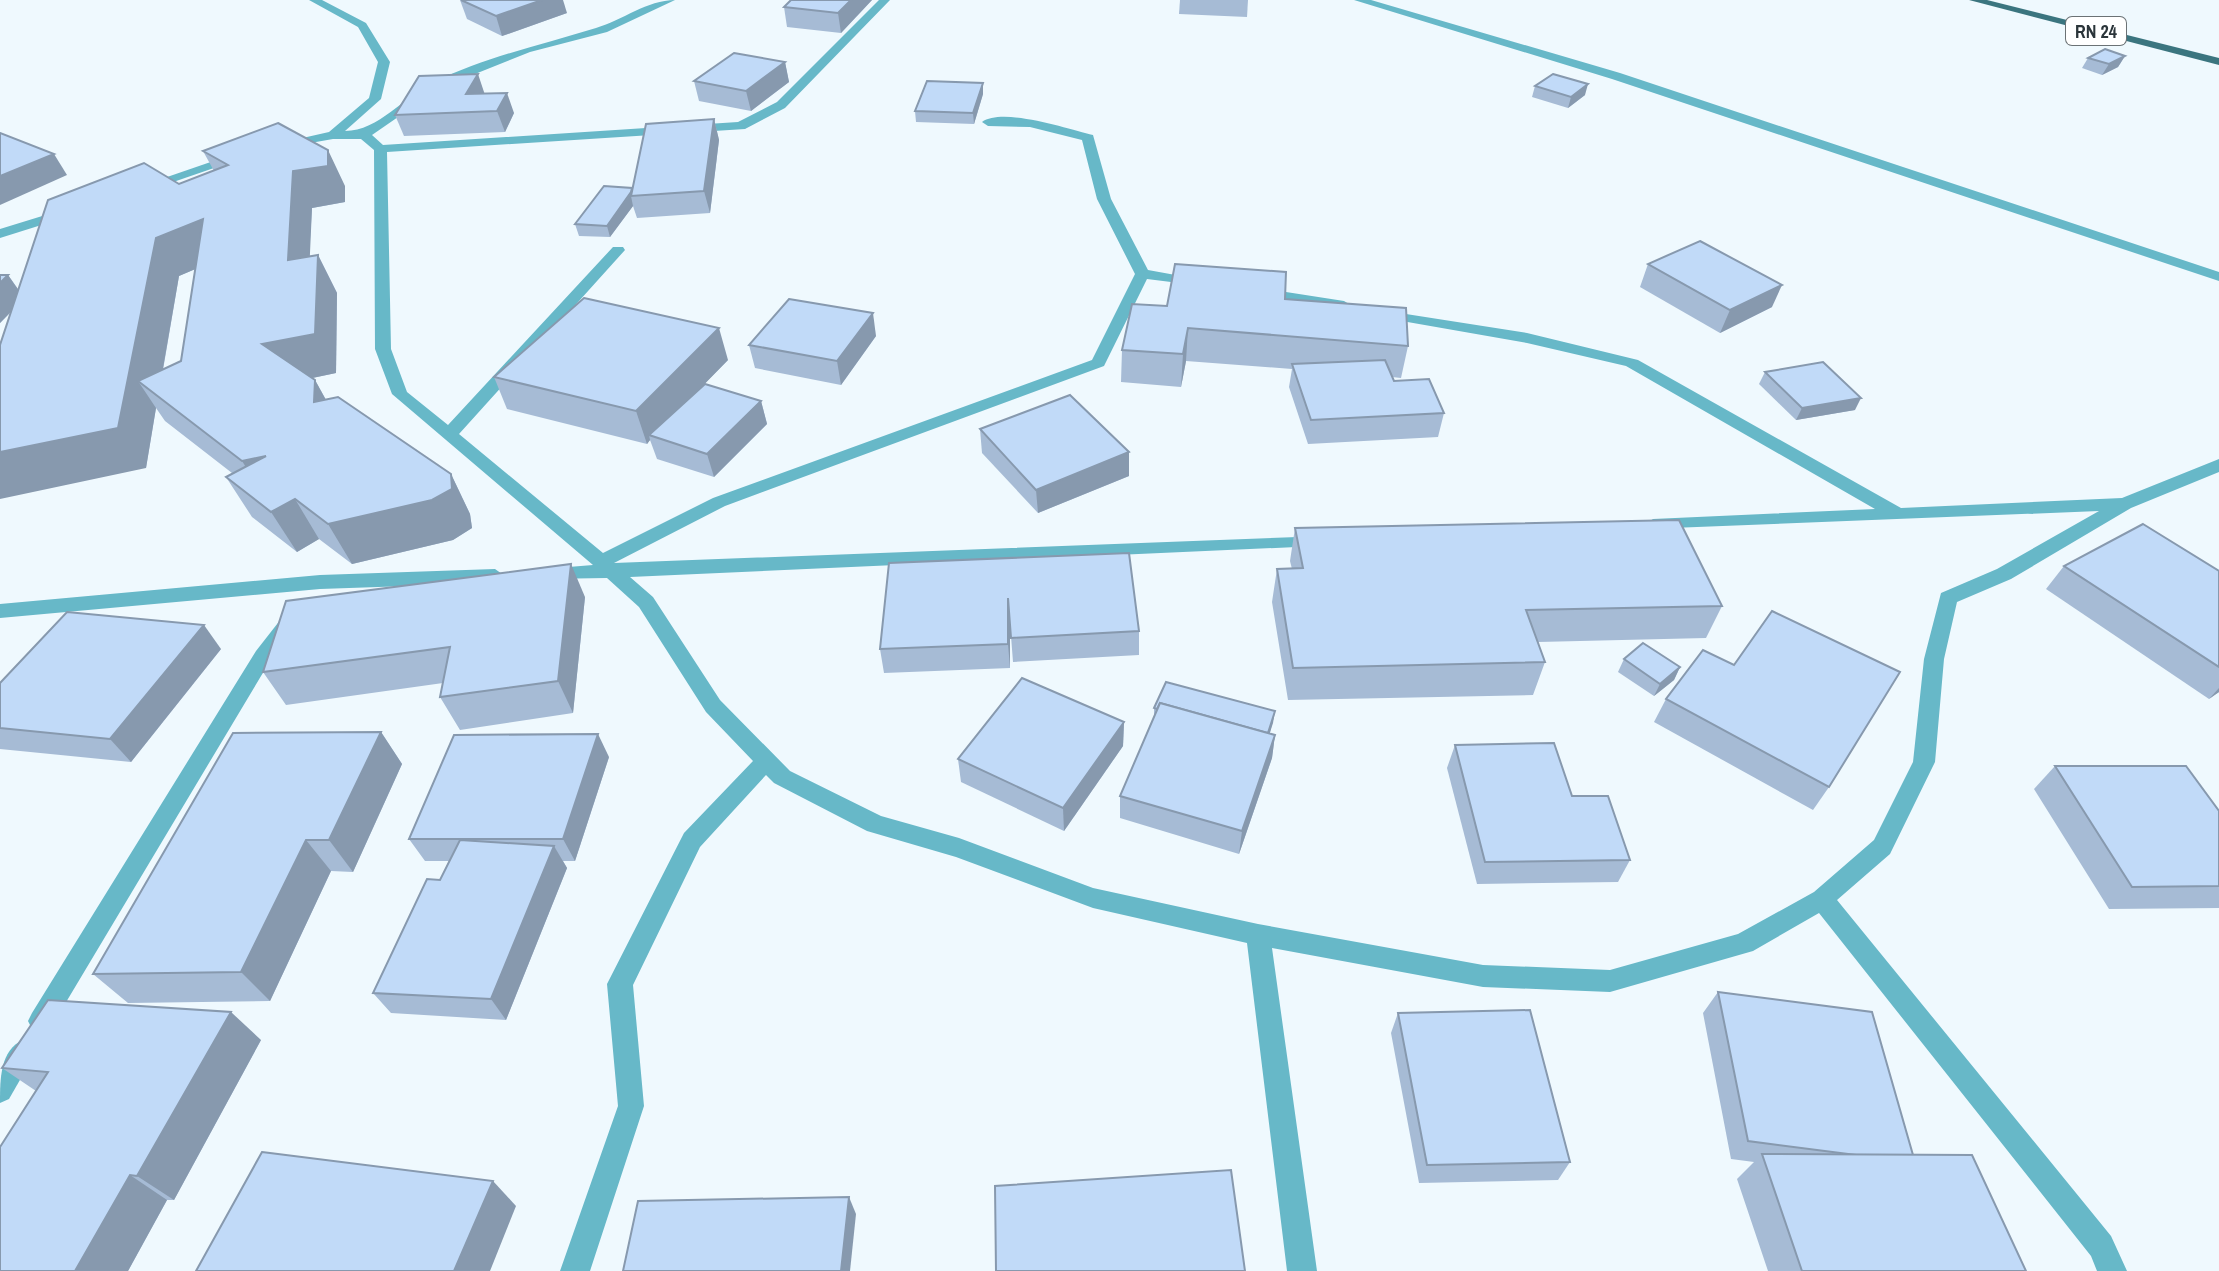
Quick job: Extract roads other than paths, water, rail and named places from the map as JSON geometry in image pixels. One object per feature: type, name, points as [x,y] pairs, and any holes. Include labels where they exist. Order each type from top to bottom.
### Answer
[{"type":"main road","name":"RN 24","points":[[1974,0],[2219,62]]},
{"type":"street","points":[[314,0],[362,25],[384,62],[375,99],[333,135]]},
{"type":"street","points":[[372,142],[436,85],[526,50],[603,30],[670,0]]},
{"type":"street","points":[[263,150],[293,140],[333,135],[372,142],[741,126],[781,105],[885,0]]},
{"type":"street","points":[[1359,0],[1616,76],[2219,277]]},
{"type":"street","points":[[988,122],[1030,123],[1088,138],[1104,199],[1142,274]]},
{"type":"street","points":[[372,142],[383,349],[400,394],[646,602],[713,706],[782,777],[875,824],[959,848],[1093,898],[1258,935],[1483,976],[1610,981],[1744,943],[1822,899],[1882,847],[1924,762],[1934,659],[1948,598],[2004,574],[2125,504],[2219,465]]},
{"type":"street","points":[[132,191],[249,154]]},
{"type":"street","points":[[0,234],[74,210]]},
{"type":"street","points":[[449,434],[618,250]]},
{"type":"street","points":[[1142,274],[1219,286]]},
{"type":"street","points":[[606,567],[719,502],[1098,363],[1142,274]]},
{"type":"street","points":[[1250,291],[1527,338],[1632,363],[1899,514]]},
{"type":"street","points":[[1629,527],[2125,504]]},
{"type":"street","points":[[0,611],[320,582],[527,575],[606,567],[1343,539]]},
{"type":"street","points":[[0,1090],[263,656],[320,582]]},
{"type":"street","points":[[575,1271],[631,1106],[620,984],[692,840],[767,760]]},
{"type":"street","points":[[1822,899],[2101,1246],[2112,1271]]},
{"type":"street","points":[[1258,935],[1302,1271]]}]
